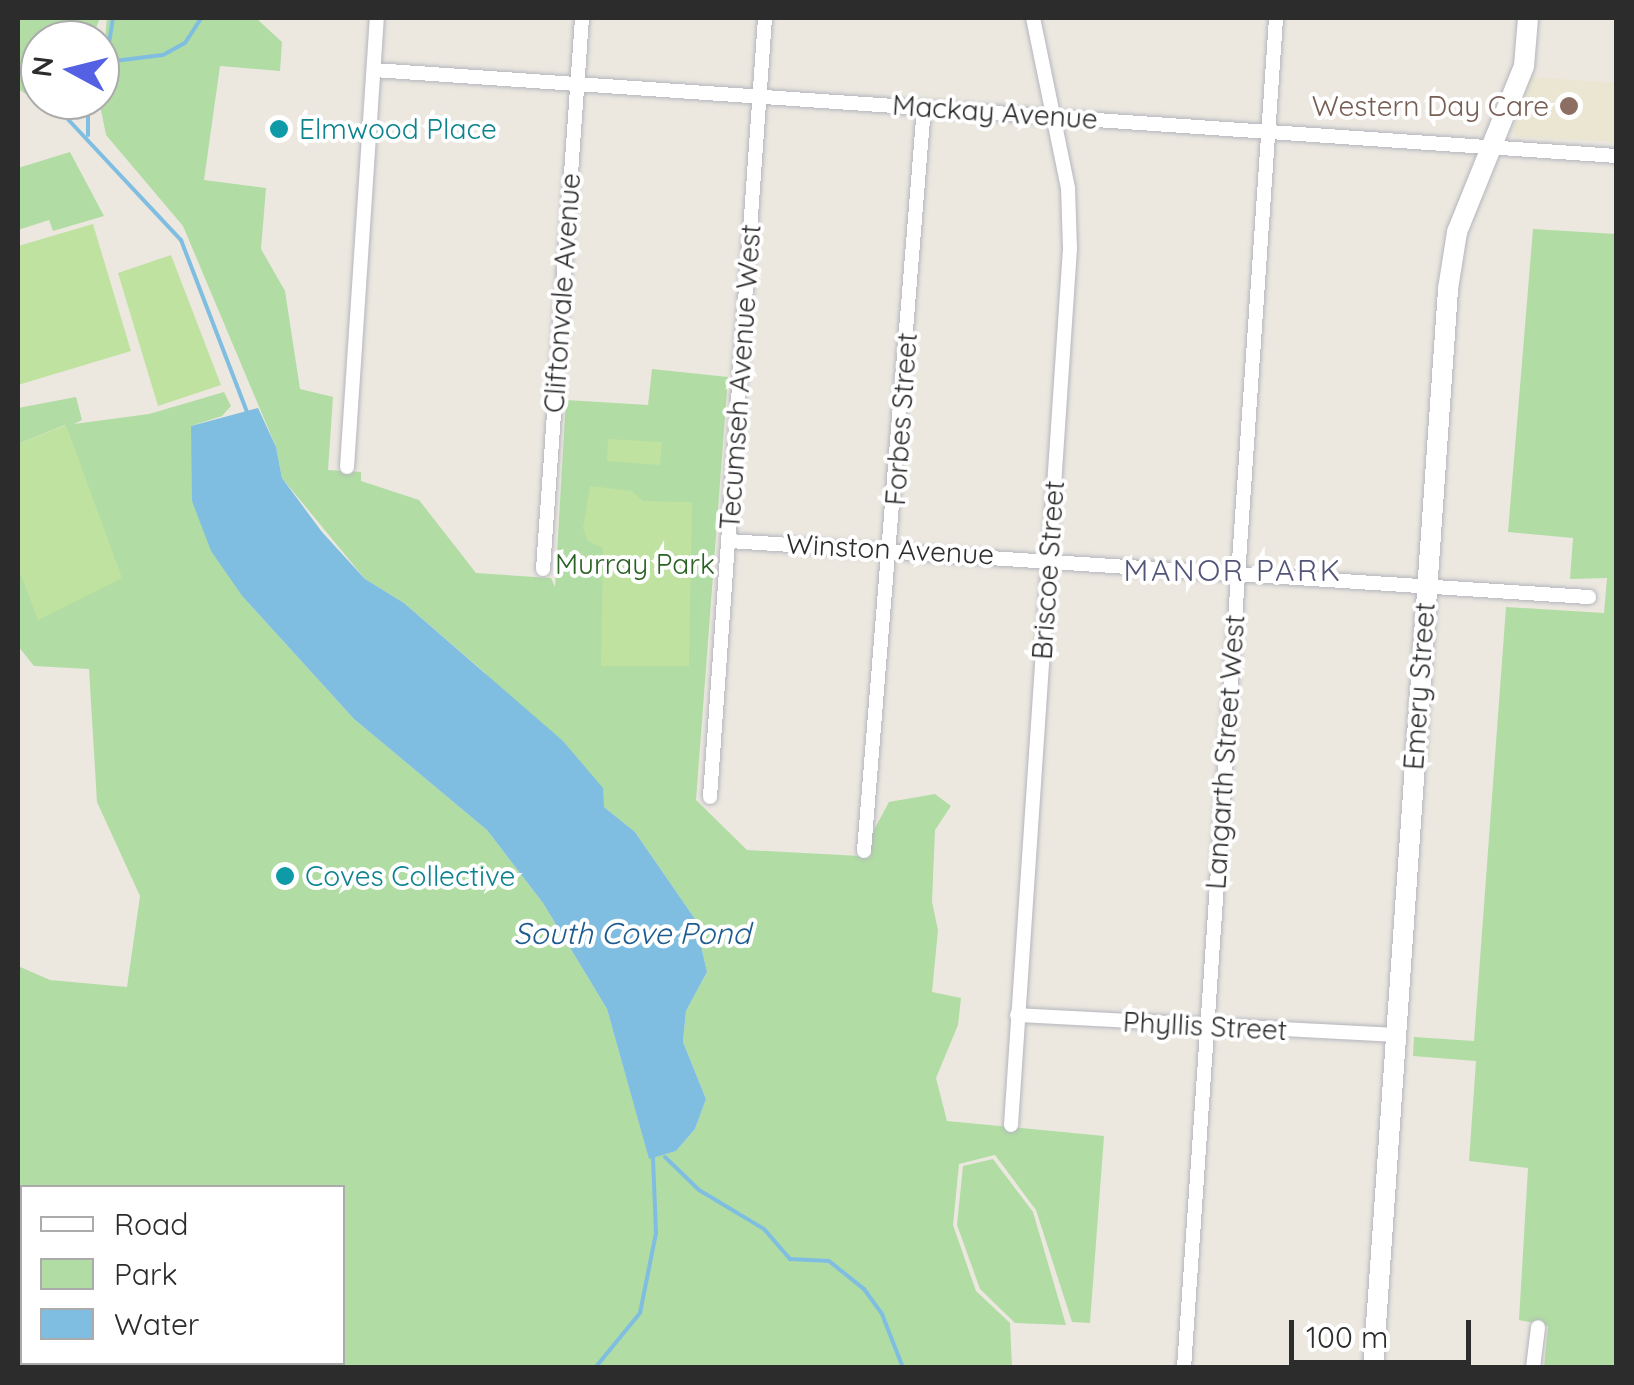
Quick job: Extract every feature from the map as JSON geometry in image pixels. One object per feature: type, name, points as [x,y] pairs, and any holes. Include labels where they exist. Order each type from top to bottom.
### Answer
[{"type":"street","points":[[347,467],[377,18]]},
{"type":"street","name":"Cliftonvale Avenue","points":[[542,569],[582,18]]},
{"type":"street","name":"Tecumseh Avenue West","points":[[710,797],[765,18]]},
{"type":"street","name":"Briscoe Street","points":[[1011,1125],[1070,248],[1068,188],[1050,116],[1033,18]]},
{"type":"street","name":"Langarth Street West","points":[[1184,1368],[1276,18]]},
{"type":"street","name":"Emery Street","points":[[1373,1368],[1452,262],[1457,232],[1524,66],[1528,18]]},
{"type":"street","name":"Mackay Avenue","points":[[374,70],[1616,156]]},
{"type":"street","name":"Forbes Street","points":[[864,850],[924,107]]},
{"type":"street","name":"Winston Avenue","points":[[729,541],[1049,557],[1589,597]]},
{"type":"street","name":"Phyllis Street","points":[[1017,1015],[1394,1035]]},
{"type":"street","points":[[1534,1368],[1538,1327]]},
{"type":"shaded area","name":"Western Day Care","points":[[1532,77],[1616,83],[1616,142],[1517,137],[1513,130]]},
{"type":"green space","points":[[18,18],[100,18],[20,20],[18,89]]},
{"type":"green space","name":"Murray Park","points":[[107,18],[256,18],[282,42],[280,71],[220,66],[204,180],[266,188],[261,249],[285,291],[300,389],[333,397],[328,470],[361,472],[361,481],[419,500],[476,573],[551,578],[555,587],[566,400],[648,405],[652,369],[728,377],[696,800],[747,850],[860,856],[889,802],[935,794],[951,806],[935,830],[932,902],[938,930],[932,992],[961,998],[958,1025],[936,1078],[947,1121],[1104,1136],[1090,1323],[1072,1322],[1036,1210],[995,1155],[959,1164],[953,1225],[976,1291],[1010,1323],[1012,1367],[18,1367],[18,966],[50,980],[127,987],[140,896],[97,802],[89,669],[34,666],[18,646],[18,567],[39,619],[65,425],[18,444],[18,408],[76,397],[82,420],[74,424],[149,414],[224,392],[231,406],[222,416],[191,426],[243,597],[354,719],[487,830],[543,903],[607,1009],[649,1158],[676,1151],[695,1129],[706,1099],[683,1042],[686,1011],[707,972],[695,919],[635,832],[604,807],[484,672],[404,603],[365,579],[282,478],[276,447],[183,226],[106,135],[103,120],[120,120],[120,20]]},
{"type":"green space","points":[[70,152],[104,216],[53,231],[49,220],[18,230],[18,168]]},
{"type":"green space","points":[[93,224],[131,351],[18,385],[18,246]]},
{"type":"green space","points":[[1533,229],[1616,234],[1616,1367],[1544,1367],[1548,1326],[1519,1320],[1528,1168],[1469,1161],[1476,1061],[1413,1056],[1414,1037],[1474,1041],[1506,607],[1604,613],[1607,578],[1570,579],[1573,538],[1508,532]]},
{"type":"green space","points":[[171,255],[221,385],[158,406],[118,273]]},
{"type":"green space","points":[[66,425],[122,578],[38,620],[18,567],[18,444]]},
{"type":"green space","points":[[608,439],[662,442],[660,465],[607,461]]},
{"type":"green space","name":"Murray Park","points":[[590,486],[632,491],[643,501],[692,502],[689,666],[601,666],[603,548],[588,541],[583,528]]},
{"type":"green space","points":[[993,1159],[1033,1212],[1066,1325],[1015,1323],[980,1289],[957,1225],[963,1166]]},
{"type":"water","name":"South Cove Pond","points":[[258,408],[276,447],[282,478],[322,532],[365,579],[404,603],[563,741],[603,788],[604,807],[635,832],[695,919],[707,972],[686,1011],[683,1042],[706,1099],[695,1129],[676,1151],[649,1159],[607,1009],[543,903],[487,830],[354,719],[243,597],[211,551],[192,501],[191,426]]},
{"type":"waterway","points":[[120,60],[163,55],[185,43],[201,18]]},
{"type":"waterway","points":[[69,120],[181,240],[247,412]]},
{"type":"waterway","points":[[88,120],[88,135]]},
{"type":"waterway","points":[[665,1157],[699,1190],[764,1229],[790,1259],[829,1261],[864,1289],[882,1314],[903,1368]]},
{"type":"waterway","points":[[595,1368],[640,1313],[656,1233],[653,1158]]},
{"type":"place","name":"Western Day Care","points":[[1569,106]]},
{"type":"place","name":"Elmwood Place","points":[[279,129]]},
{"type":"place","name":"Coves Collective","points":[[285,876]]},
{"type":"district","name":"MANOR PARK","points":[[1233,570]]}]
